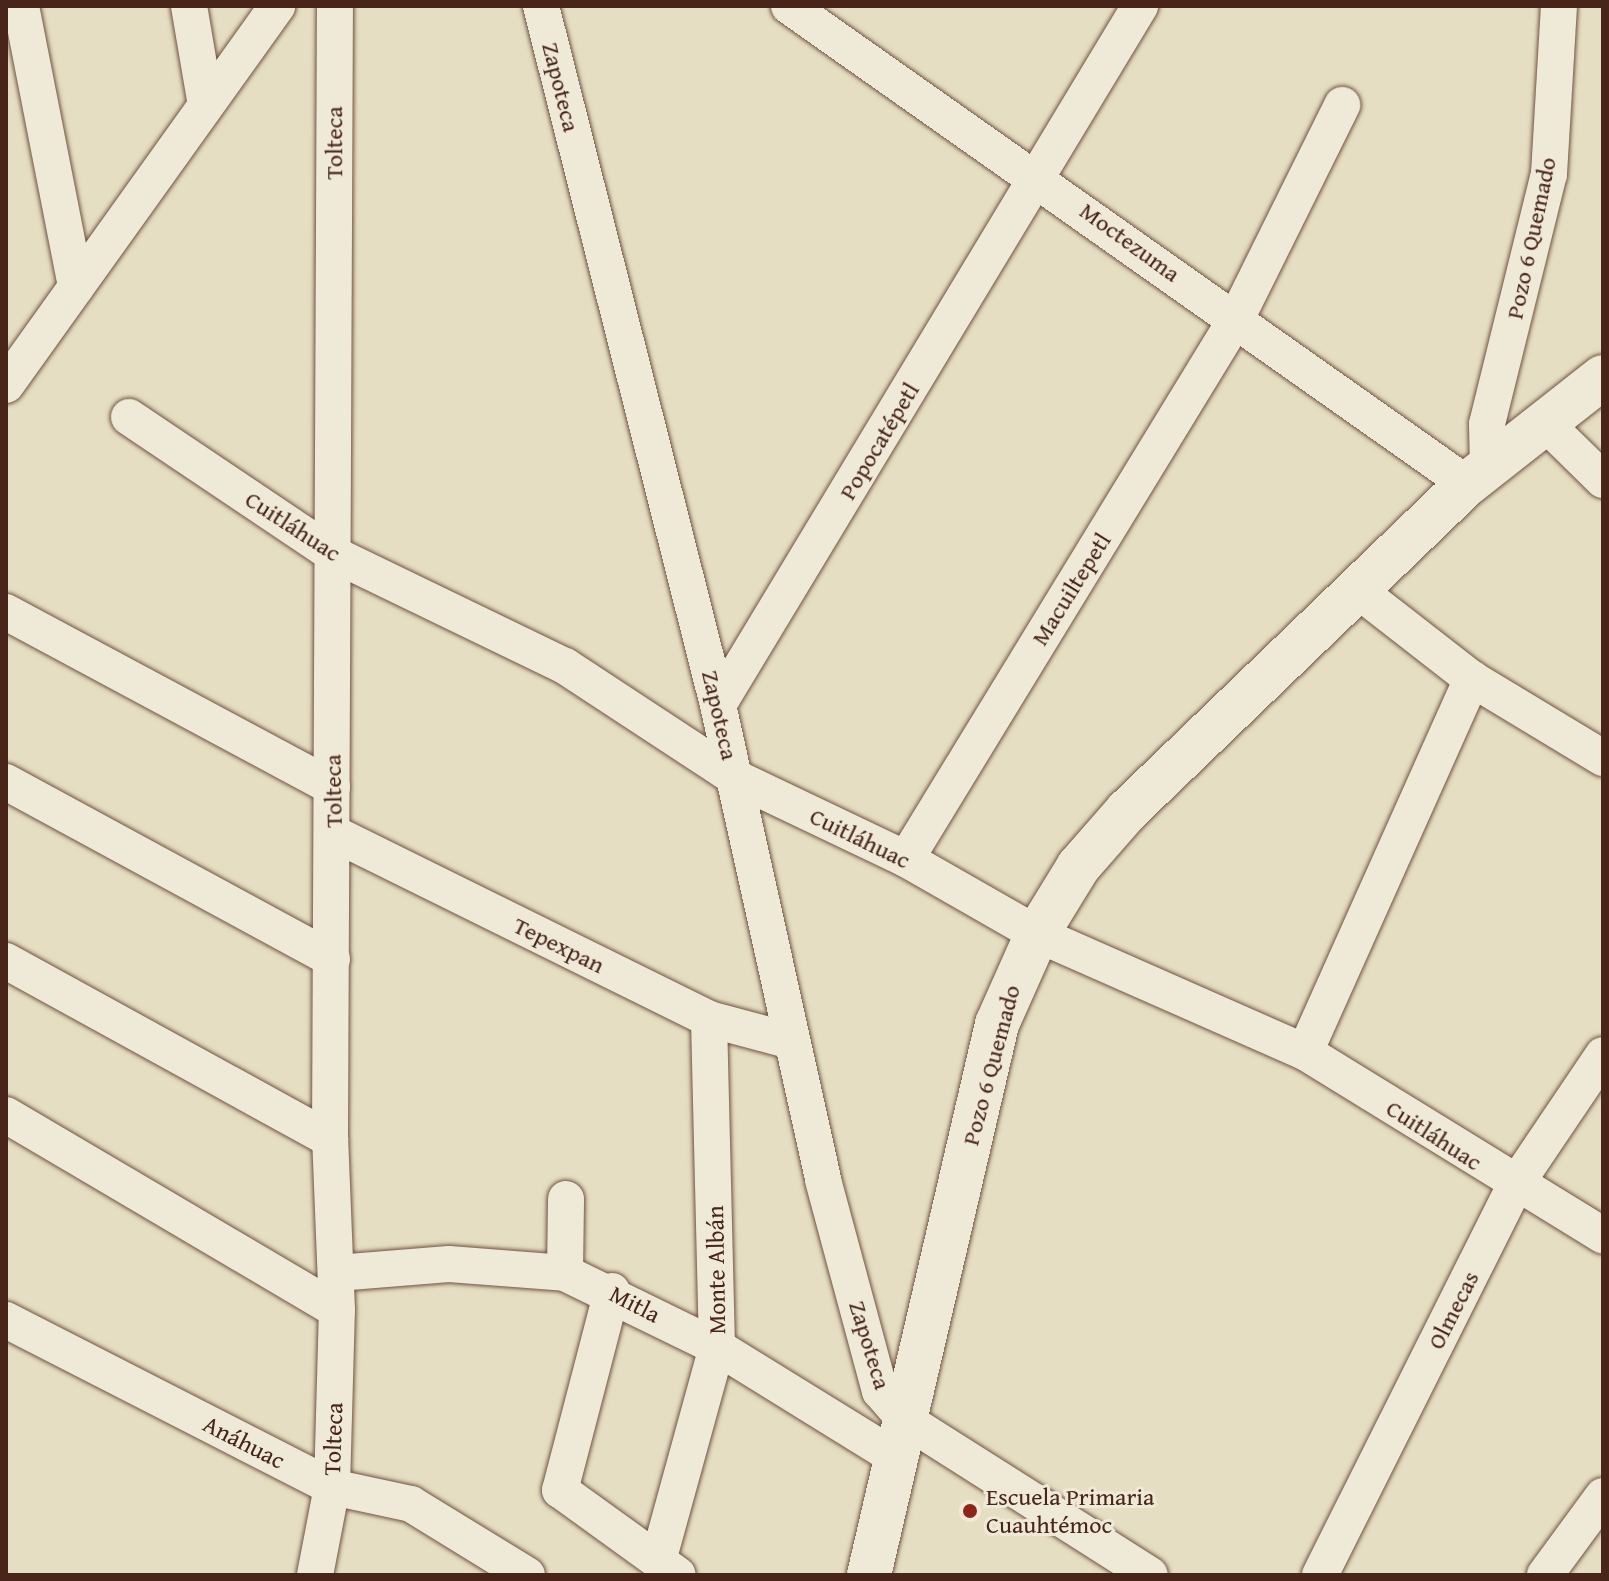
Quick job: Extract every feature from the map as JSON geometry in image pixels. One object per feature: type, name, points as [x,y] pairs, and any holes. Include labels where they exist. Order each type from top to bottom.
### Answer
[{"type":"main road","points":[[1478,475],[1603,377]]},
{"type":"main road","name":"Pozo 6 Quemado","points":[[869,1575],[997,1024],[1037,934],[1078,867],[1127,811],[1355,588],[1478,475]]},
{"type":"street","points":[[21,6],[76,287]]},
{"type":"street","points":[[189,6],[205,100]]},
{"type":"street","points":[[6,385],[205,100],[277,6]]},
{"type":"street","name":"Tolteca","points":[[315,1575],[332,1487],[337,1310],[330,1139],[335,6]]},
{"type":"street","name":"Zapoteca","points":[[541,6],[718,705],[791,1041],[880,1391],[901,1439]]},
{"type":"street","name":"Moctezuma","points":[[789,6],[1040,178],[1236,319],[1478,475]]},
{"type":"street","name":"Popocatépetl","points":[[718,705],[1040,178],[1140,6]]},
{"type":"street","name":"Pozo 6 Quemado","points":[[1478,475],[1487,424],[1549,174],[1559,6]]},
{"type":"street","name":"Macuiltepetl","points":[[906,859],[1236,319],[1342,105]]},
{"type":"street","name":"Cuitláhuac","points":[[129,417],[333,554],[439,601],[565,666],[734,777],[906,859],[1037,934],[1305,1052],[1514,1187],[1603,1235]]},
{"type":"street","points":[[1544,422],[1603,480]]},
{"type":"street","points":[[1355,588],[1472,679],[1603,758]]},
{"type":"street","points":[[6,612],[332,787]]},
{"type":"street","points":[[1305,1052],[1472,679]]},
{"type":"street","points":[[6,782],[332,959]]},
{"type":"street","name":"Tepexpan","points":[[333,833],[709,1019],[791,1041]]},
{"type":"street","points":[[6,961],[330,1139]]},
{"type":"street","name":"Monte Albán","points":[[668,1568],[717,1347],[709,1019]]},
{"type":"street","name":"Olmecas","points":[[1320,1575],[1514,1187],[1603,1055]]},
{"type":"street","points":[[6,1115],[337,1310]]},
{"type":"street","points":[[565,1273],[566,1199]]},
{"type":"street","name":"Mitla","points":[[337,1273],[449,1264],[565,1273],[612,1291],[901,1439],[1150,1575]]},
{"type":"street","points":[[612,1291],[560,1490],[668,1568]]},
{"type":"street","name":"Anáhuac","points":[[6,1320],[332,1487],[411,1504],[527,1575]]},
{"type":"street","points":[[1545,1575],[1603,1496]]},
{"type":"place","name":"Escuela Primaria Cuauhtémoc","points":[[970,1511]]}]
